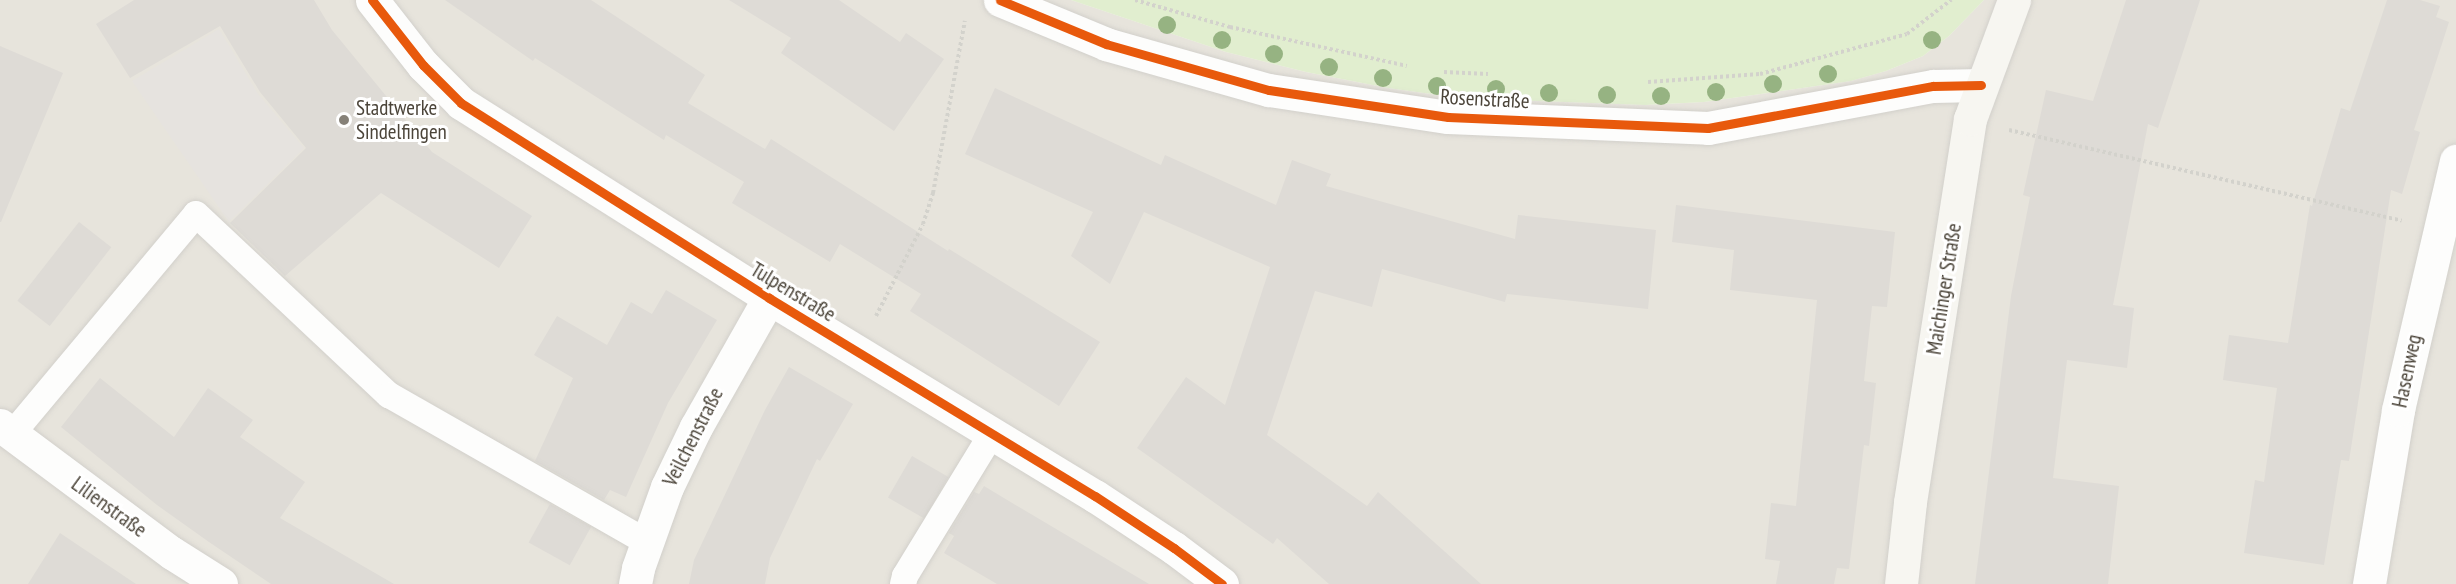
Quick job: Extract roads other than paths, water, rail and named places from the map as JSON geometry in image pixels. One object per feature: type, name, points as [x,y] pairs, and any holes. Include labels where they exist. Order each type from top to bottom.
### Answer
[{"type":"street","name":"Tulpenstraße","points":[[372,0],[423,65],[461,103],[769,298],[993,432],[1174,548],[1222,584]]},
{"type":"street","name":"Rosenstraße","points":[[1000,0],[1106,45],[1269,90],[1448,117],[1708,128],[1933,86],[1981,85]]},
{"type":"street","name":"Maichinger Straße","points":[[1901,584],[1910,502],[1970,119],[2014,0]]},
{"type":"street","name":"Hasenweg","points":[[2369,584],[2398,410],[2456,161]]},
{"type":"street","name":"Veilchenstraße","points":[[635,584],[667,487],[696,427],[769,298]]},
{"type":"street","name":"Lilienstraße","points":[[7,429],[86,491],[172,553],[221,584]]},
{"type":"lane","points":[[7,429],[195,214],[389,395],[647,542]]},
{"type":"lane","points":[[903,584],[905,576],[993,432]]},
{"type":"place","name":"Stadtwerke Sindelfingen","points":[[344,120]]}]
